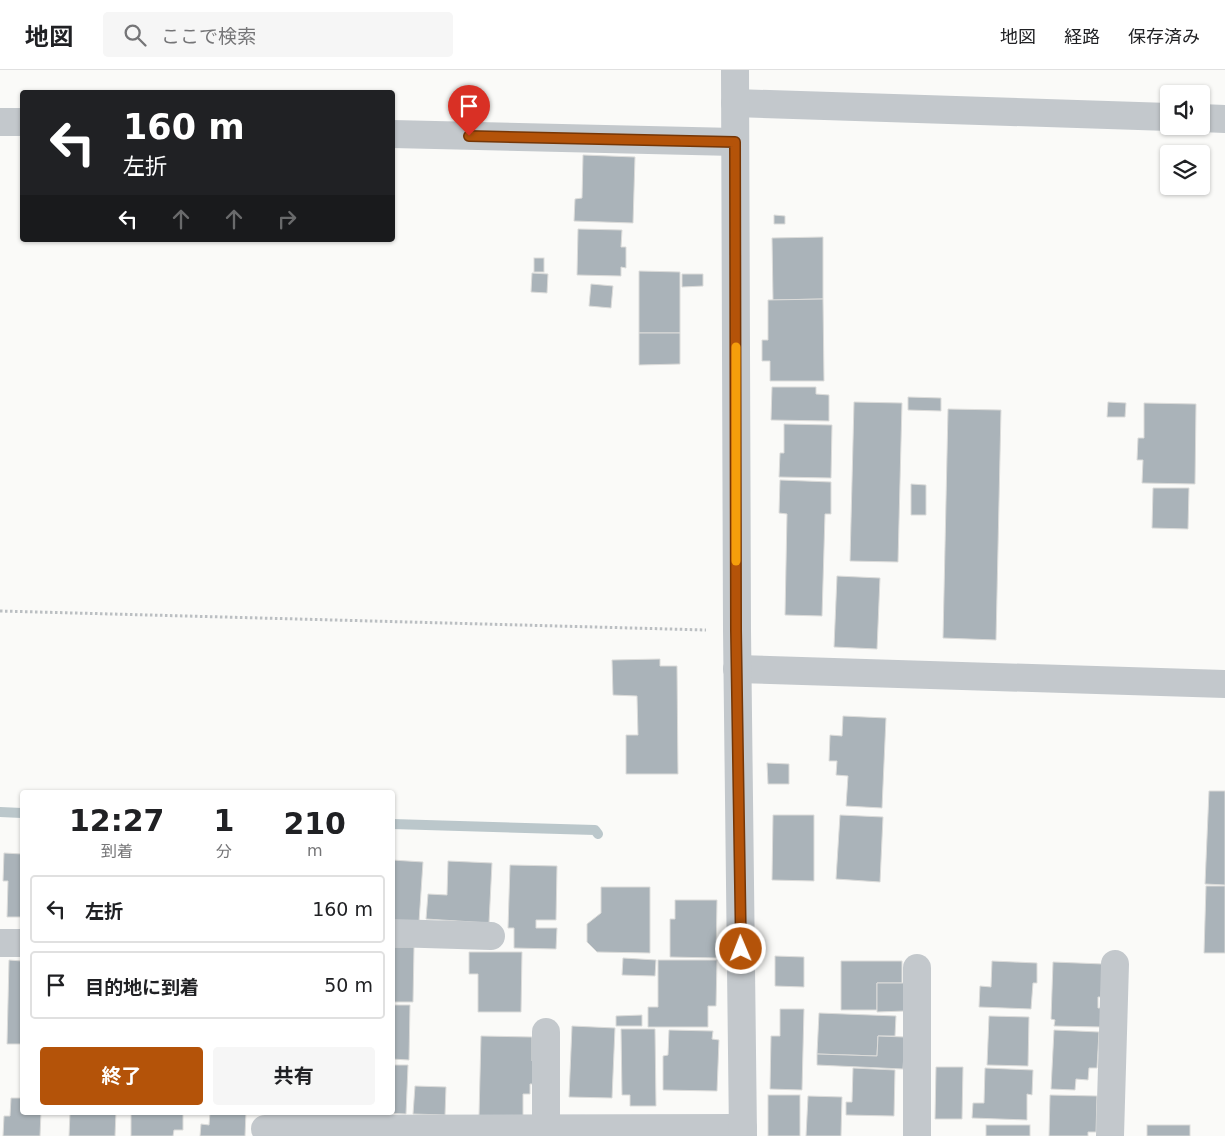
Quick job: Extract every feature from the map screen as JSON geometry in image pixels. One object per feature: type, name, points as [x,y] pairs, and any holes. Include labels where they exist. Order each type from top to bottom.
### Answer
[{"type":"street","points":[[266,1126],[546,1128],[743,1132],[736,630],[735,70]]},
{"type":"street","points":[[735,103],[1160,117]]},
{"type":"street","points":[[1210,118],[1225,119]]},
{"type":"street","points":[[0,122],[20,122]]},
{"type":"street","points":[[395,134],[735,142]]},
{"type":"street","points":[[737,669],[1225,684]]},
{"type":"street","points":[[395,933],[491,936]]},
{"type":"street","points":[[0,943],[20,943]]},
{"type":"street","points":[[1110,1136],[1115,964]]},
{"type":"street","points":[[917,968],[917,1136]]},
{"type":"street","points":[[546,1032],[546,1128]]},
{"type":"path","points":[[0,611],[736,630]]},
{"type":"building","points":[[583,155],[635,157],[633,223],[574,221],[575,199],[582,198]]},
{"type":"building","points":[[774,215],[785,216],[785,224],[774,224]]},
{"type":"building","points":[[578,229],[622,230],[621,247],[626,247],[626,268],[621,267],[621,276],[577,275]]},
{"type":"building","points":[[823,237],[823,299],[773,300],[772,238]]},
{"type":"building","points":[[534,258],[544,258],[544,272],[534,272]]},
{"type":"building","points":[[639,271],[680,272],[680,333],[639,333]]},
{"type":"building","points":[[532,273],[548,274],[547,293],[531,292]]},
{"type":"building","points":[[682,274],[703,274],[703,286],[682,287]]},
{"type":"building","points":[[591,284],[613,286],[611,308],[589,306]]},
{"type":"building","points":[[823,299],[824,381],[770,381],[770,361],[762,361],[762,340],[768,340],[768,300]]},
{"type":"building","points":[[639,333],[680,333],[680,364],[639,365]]},
{"type":"building","points":[[772,387],[816,387],[816,394],[829,395],[829,421],[771,420]]},
{"type":"building","points":[[908,397],[941,398],[941,411],[908,410]]},
{"type":"building","points":[[854,402],[902,403],[898,562],[850,561]]},
{"type":"building","points":[[1108,402],[1126,403],[1125,417],[1107,417]]},
{"type":"building","points":[[1144,403],[1196,404],[1195,484],[1142,483],[1143,460],[1137,460],[1138,438],[1144,438]]},
{"type":"building","points":[[948,409],[1001,410],[996,640],[943,638]]},
{"type":"building","points":[[784,424],[832,425],[831,478],[779,477],[780,453],[784,453]]},
{"type":"building","points":[[780,480],[831,482],[831,514],[825,514],[822,616],[785,615],[787,514],[779,513]]},
{"type":"building","points":[[911,484],[926,485],[926,515],[911,515]]},
{"type":"building","points":[[1153,488],[1189,488],[1188,529],[1152,528]]},
{"type":"building","points":[[837,576],[880,578],[877,649],[834,647]]},
{"type":"building","points":[[660,659],[660,666],[677,666],[678,774],[626,774],[626,735],[638,735],[637,696],[613,695],[612,660]]},
{"type":"building","points":[[843,716],[886,718],[882,808],[846,806],[848,776],[836,775],[837,761],[829,761],[830,735],[842,736]]},
{"type":"building","points":[[767,763],[789,764],[789,784],[768,784]]},
{"type":"building","points":[[1209,791],[1225,791],[1225,885],[1205,884]]},
{"type":"building","points":[[773,815],[814,815],[814,881],[772,880]]},
{"type":"building","points":[[840,815],[883,817],[880,882],[836,879]]},
{"type":"building","points":[[4,853],[20,854],[20,917],[7,917],[8,881],[3,881]]},
{"type":"building","points":[[395,860],[423,862],[419,922],[395,920]]},
{"type":"building","points":[[448,861],[492,863],[489,923],[426,919],[428,894],[447,895]]},
{"type":"building","points":[[510,865],[557,866],[556,920],[536,920],[536,928],[557,928],[556,949],[514,948],[514,928],[508,928]]},
{"type":"building","points":[[1206,886],[1225,886],[1225,953],[1204,953]]},
{"type":"building","points":[[601,887],[650,887],[650,953],[597,952],[587,942],[587,924],[601,913]]},
{"type":"building","points":[[675,900],[717,900],[716,958],[670,957],[670,919],[675,919]]},
{"type":"building","points":[[395,947],[414,947],[413,1002],[395,1002]]},
{"type":"building","points":[[469,952],[522,952],[521,1012],[478,1012],[478,974],[469,974]]},
{"type":"building","points":[[775,956],[804,957],[804,987],[775,986]]},
{"type":"building","points":[[623,958],[656,960],[655,976],[622,975]]},
{"type":"building","points":[[9,960],[20,961],[20,1044],[7,1044]]},
{"type":"building","points":[[658,960],[717,960],[716,1006],[708,1006],[708,1027],[648,1027],[648,1007],[658,1007]]},
{"type":"building","points":[[841,961],[902,961],[902,983],[877,983],[877,1010],[841,1010]]},
{"type":"building","points":[[992,961],[1037,963],[1037,983],[1033,983],[1031,1009],[979,1007],[980,986],[991,987]]},
{"type":"building","points":[[1053,962],[1103,964],[1101,997],[1098,997],[1098,1008],[1102,1008],[1101,1027],[1054,1026],[1055,1020],[1051,1019]]},
{"type":"building","points":[[877,983],[905,983],[905,1011],[877,1012]]},
{"type":"building","points":[[395,1005],[410,1005],[409,1060],[395,1059]]},
{"type":"building","points":[[780,1009],[804,1009],[802,1090],[770,1089],[771,1036],[780,1036]]},
{"type":"building","points":[[819,1013],[896,1016],[895,1036],[878,1036],[877,1056],[817,1054]]},
{"type":"building","points":[[642,1015],[642,1026],[616,1026],[616,1016]]},
{"type":"building","points":[[989,1016],[1029,1017],[1028,1066],[987,1065]]},
{"type":"building","points":[[572,1026],[615,1028],[612,1098],[569,1097]]},
{"type":"building","points":[[621,1029],[655,1029],[656,1106],[630,1106],[630,1095],[622,1095]]},
{"type":"building","points":[[669,1030],[713,1031],[712,1039],[719,1040],[717,1091],[663,1090],[663,1056],[668,1055]]},
{"type":"building","points":[[1054,1030],[1099,1032],[1097,1068],[1089,1068],[1088,1080],[1076,1079],[1075,1090],[1051,1089]]},
{"type":"building","points":[[481,1036],[532,1037],[532,1061],[538,1061],[537,1084],[530,1084],[530,1094],[523,1094],[523,1117],[479,1116]]},
{"type":"building","points":[[878,1036],[905,1037],[903,1069],[817,1065],[817,1054],[877,1056]]},
{"type":"building","points":[[395,1065],[408,1065],[406,1114],[395,1114]]},
{"type":"building","points":[[936,1067],[963,1067],[962,1119],[935,1119]]},
{"type":"building","points":[[853,1068],[895,1070],[894,1116],[846,1115],[846,1102],[852,1102]]},
{"type":"building","points":[[985,1068],[1033,1070],[1032,1095],[1027,1094],[1027,1120],[972,1118],[973,1103],[984,1103]]},
{"type":"building","points":[[415,1086],[446,1087],[445,1115],[413,1114]]},
{"type":"building","points":[[768,1095],[800,1095],[800,1136],[768,1136]]},
{"type":"building","points":[[1050,1095],[1097,1096],[1096,1132],[1088,1132],[1088,1136],[1049,1136]]},
{"type":"building","points":[[808,1096],[842,1097],[841,1136],[806,1136]]},
{"type":"building","points":[[11,1098],[20,1098],[20,1115],[41,1115],[40,1136],[3,1136],[4,1116],[10,1116]]},
{"type":"building","points":[[70,1115],[116,1115],[115,1136],[69,1136]]},
{"type":"building","points":[[131,1115],[183,1115],[183,1130],[174,1130],[173,1136],[131,1136]]},
{"type":"building","points":[[210,1115],[246,1115],[245,1136],[200,1136],[201,1124],[209,1125]]},
{"type":"building","points":[[986,1125],[1030,1125],[1030,1136],[986,1136]]},
{"type":"building","points":[[1147,1125],[1190,1125],[1190,1136],[1147,1136]]},
{"type":"waterway","points":[[0,812],[20,813]]},
{"type":"waterway","points":[[395,824],[595,830],[598,834]]},
{"type":"slow traffic","points":[[736,347],[736,561]]},
{"type":"route","points":[[469,136],[735,142],[736,630],[741,949]]}]
